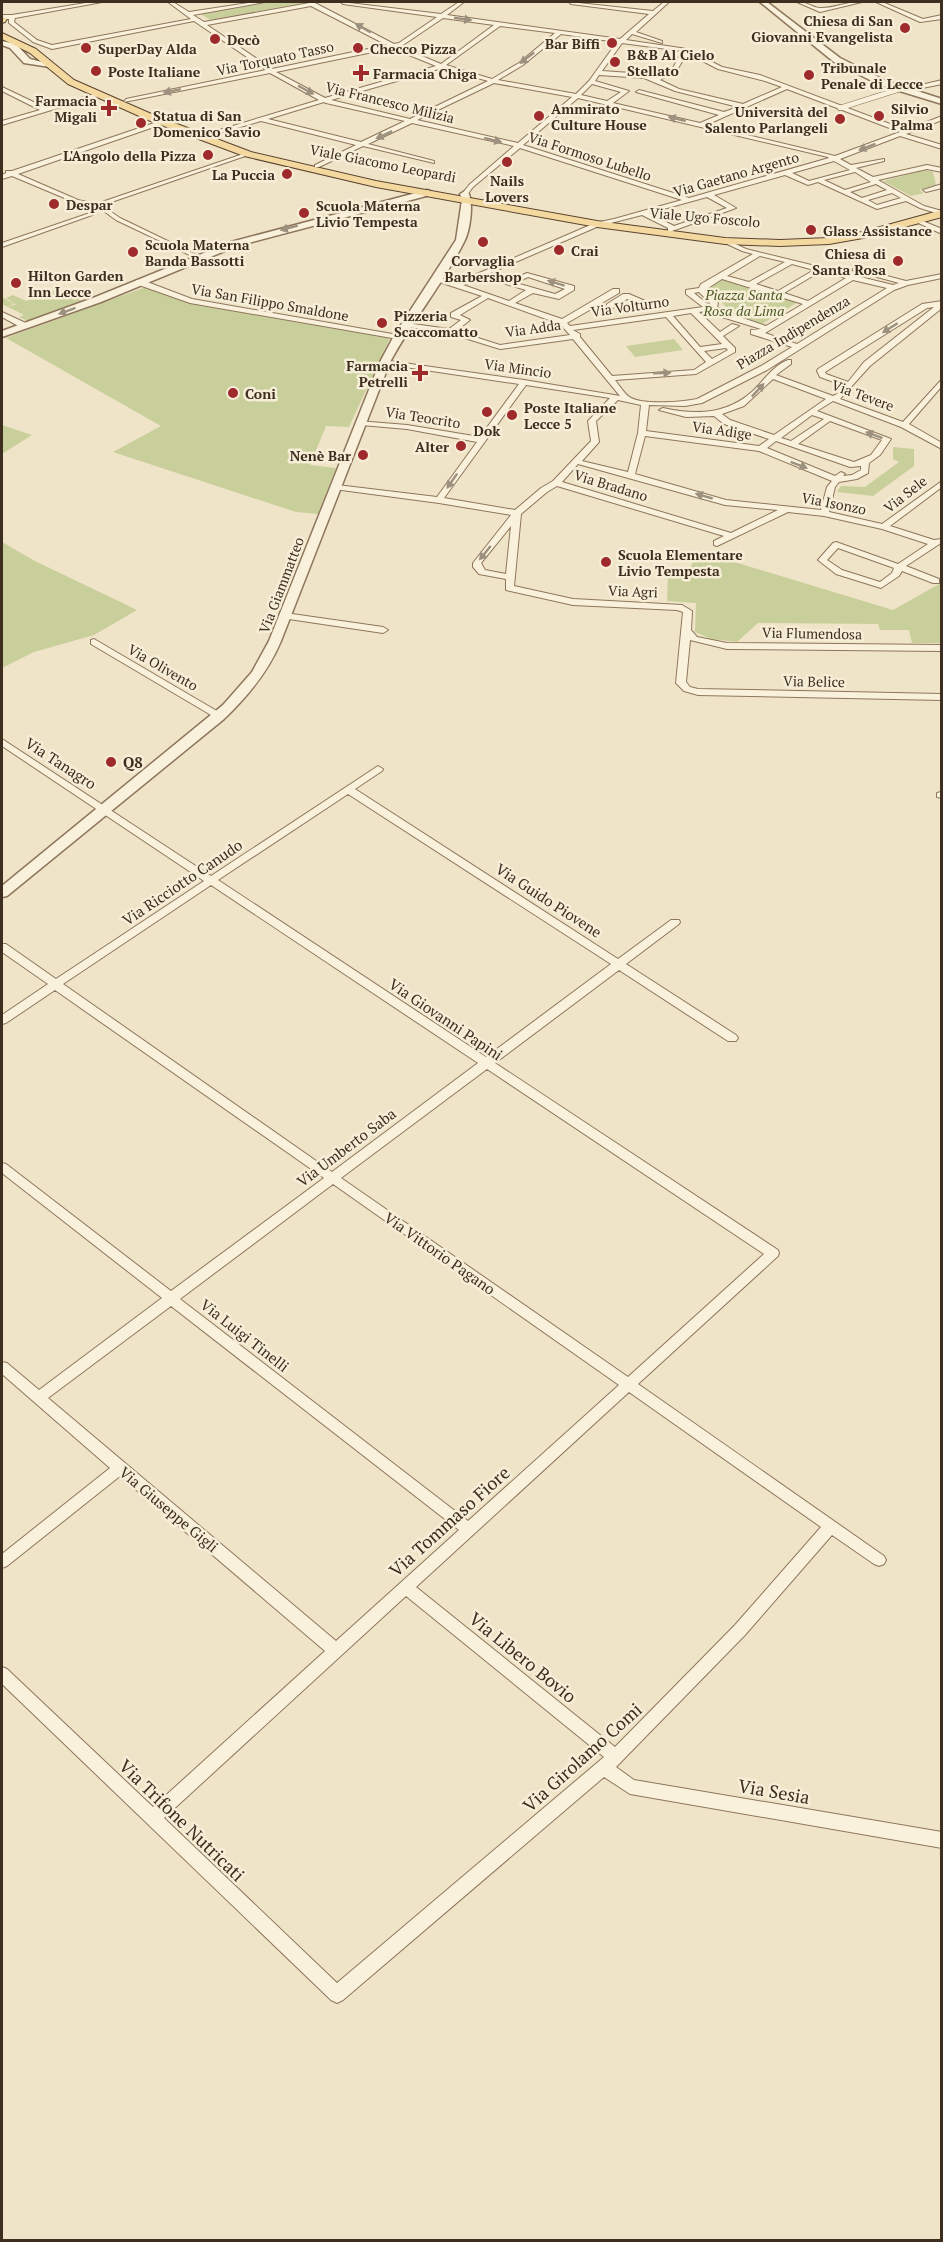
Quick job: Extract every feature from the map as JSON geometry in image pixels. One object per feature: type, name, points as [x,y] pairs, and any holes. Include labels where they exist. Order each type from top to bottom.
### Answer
[{"type":"main road","name":"Viale Giacomo Leopardi","points":[[2,34],[73,74],[168,121],[265,153],[466,197]]},
{"type":"main road","name":"Viale Giacomo Leopardi","points":[[50,61],[71,82],[98,95],[248,154],[298,167],[427,193],[466,197]]},
{"type":"main road","name":"Viale Ugo Foscolo","points":[[466,197],[615,221],[743,237],[808,237],[852,231],[939,212]]},
{"type":"main road","name":"Viale Ugo Foscolo","points":[[466,197],[597,224],[725,241],[780,243],[841,239],[939,212]]},
{"type":"street","points":[[2,19],[99,2]]},
{"type":"street","name":"Via Francesco Milizia","points":[[170,2],[271,71],[326,101],[518,145]]},
{"type":"street","points":[[189,14],[261,2]]},
{"type":"street","points":[[343,2],[685,50],[704,62],[727,71],[765,79]]},
{"type":"street","name":"Via Torquato Tasso","points":[[126,101],[394,45],[409,40],[462,2]]},
{"type":"street","points":[[572,2],[653,13]]},
{"type":"street","points":[[466,197],[471,186],[577,96],[591,82],[620,42],[667,2]]},
{"type":"street","points":[[763,2],[837,60],[942,104]]},
{"type":"street","points":[[800,2],[820,10],[859,2]]},
{"type":"street","points":[[879,2],[922,21],[942,17]]},
{"type":"street","points":[[204,24],[312,3],[394,45],[442,66],[493,81],[577,96],[835,158],[892,191],[939,212]]},
{"type":"street","points":[[12,16],[11,22],[46,46],[63,46],[197,19]]},
{"type":"street","points":[[209,134],[442,66],[499,24]]},
{"type":"street","points":[[632,32],[787,87],[942,147]]},
{"type":"street","points":[[317,166],[493,81],[521,64],[559,33]]},
{"type":"street","points":[[2,43],[13,46],[27,62],[50,61],[53,51],[63,46]]},
{"type":"street","points":[[656,80],[664,78],[681,63],[685,50]]},
{"type":"street","points":[[681,63],[704,62]]},
{"type":"street","points":[[598,73],[645,76],[693,94],[743,106]]},
{"type":"street","points":[[591,82],[626,91],[608,103]]},
{"type":"street","points":[[840,108],[902,89],[942,82]]},
{"type":"street","points":[[916,94],[927,86]]},
{"type":"street","points":[[701,124],[787,87]]},
{"type":"street","points":[[2,89],[46,111]]},
{"type":"street","points":[[639,92],[723,114]]},
{"type":"street","points":[[2,123],[98,95]]},
{"type":"street","name":"Via Gaetano Argento","points":[[459,284],[597,224],[644,213],[835,158],[942,118]]},
{"type":"street","points":[[261,119],[432,162]]},
{"type":"street","points":[[2,177],[168,121]]},
{"type":"street","name":"Via Formoso Lubello","points":[[518,145],[689,200]]},
{"type":"street","points":[[90,212],[97,206],[248,154]]},
{"type":"street","points":[[785,172],[808,183],[882,160]]},
{"type":"street","points":[[844,192],[927,167],[942,170]]},
{"type":"street","points":[[2,169],[76,201],[108,210],[118,219]]},
{"type":"street","points":[[818,180],[877,207],[906,198]]},
{"type":"street","points":[[926,190],[942,186]]},
{"type":"street","points":[[861,200],[892,191]]},
{"type":"street","points":[[2,334],[267,234],[427,193]]},
{"type":"street","points":[[644,213],[671,229],[734,208],[707,194]]},
{"type":"street","name":"Via Giammatteo","points":[[2,892],[219,716],[240,698],[254,681],[267,661],[385,362],[402,331],[461,240],[466,197]]},
{"type":"street","points":[[2,245],[90,212],[108,210],[119,199]]},
{"type":"street","points":[[76,201],[90,212],[118,219],[200,258]]},
{"type":"street","points":[[916,220],[942,232]]},
{"type":"street","points":[[725,241],[736,248],[902,290]]},
{"type":"street","points":[[780,243],[778,251],[786,255],[909,284],[942,281]]},
{"type":"street","points":[[759,254],[703,288],[689,292],[703,305],[725,315],[767,328]]},
{"type":"street","points":[[750,285],[791,261]]},
{"type":"street","points":[[778,294],[820,269]]},
{"type":"street","points":[[481,274],[509,283],[556,297],[571,288],[527,275],[509,283]]},
{"type":"street","points":[[721,276],[809,303]]},
{"type":"street","points":[[909,284],[942,276]]},
{"type":"street","points":[[759,333],[852,277]]},
{"type":"street","points":[[436,278],[459,284],[466,289],[563,322],[577,336]]},
{"type":"street","name":"Via San Filippo Smaldone","points":[[140,282],[190,301],[402,331]]},
{"type":"street","name":"Piazza Indipendenza","points":[[645,403],[670,405],[701,403],[764,368],[892,288],[909,284]]},
{"type":"street","name":"Piazza Indipendenza","points":[[645,403],[670,412],[699,416],[721,412],[750,398],[777,369],[909,284]]},
{"type":"street","points":[[703,288],[714,303],[713,308]]},
{"type":"street","points":[[510,303],[532,290]]},
{"type":"street","points":[[563,322],[616,291]]},
{"type":"street","points":[[451,331],[466,320],[454,315],[487,296]]},
{"type":"street","points":[[610,306],[626,296],[648,304]]},
{"type":"street","points":[[598,302],[610,306],[622,321]]},
{"type":"street","name":"Via Adige","points":[[642,433],[761,449],[824,402],[836,398],[867,364],[942,303]]},
{"type":"street","name":"Via Adige","points":[[850,385],[823,375],[821,371],[925,306],[942,303]]},
{"type":"street","name":"Via Volturno","points":[[570,328],[713,308]]},
{"type":"street","points":[[604,394],[611,378],[696,372],[732,350],[693,311]]},
{"type":"street","name":"Via Volturno","points":[[693,311],[798,347]]},
{"type":"street","points":[[2,314],[25,326]]},
{"type":"street","points":[[668,315],[711,363]]},
{"type":"street","points":[[719,335],[735,326]]},
{"type":"street","name":"Via Adda","points":[[402,331],[451,331],[500,347],[577,336],[627,399]]},
{"type":"street","points":[[700,349],[728,345]]},
{"type":"street","name":"Via Mincio","points":[[385,362],[604,394],[645,403]]},
{"type":"street","name":"Via Tevere","points":[[771,376],[836,398],[904,425],[942,447]]},
{"type":"street","points":[[904,425],[942,381]]},
{"type":"street","points":[[439,500],[524,382]]},
{"type":"street","name":"Via Bradano","points":[[616,397],[592,420],[592,427],[596,435],[595,442],[556,483],[732,536]]},
{"type":"street","points":[[631,475],[642,433],[645,403]]},
{"type":"street","points":[[701,403],[721,412],[727,422],[853,465],[865,464],[884,447],[887,439],[812,412]]},
{"type":"street","points":[[792,444],[830,418]]},
{"type":"street","name":"Via Teocrito","points":[[361,423],[407,427],[481,440]]},
{"type":"street","points":[[761,449],[837,480],[854,477],[865,471],[865,464]]},
{"type":"street","name":"Via Isonzo","points":[[578,462],[724,502],[765,520]]},
{"type":"street","points":[[824,513],[831,487],[842,472],[853,465]]},
{"type":"street","points":[[509,578],[517,513],[556,483]]},
{"type":"street","name":"Via Sele","points":[[884,527],[942,483]]},
{"type":"street","points":[[337,487],[517,513]]},
{"type":"street","name":"Via Isonzo","points":[[724,502],[824,513],[938,541]]},
{"type":"street","points":[[717,543],[788,509]]},
{"type":"street","name":"Via Agri","points":[[517,513],[477,563],[477,567],[482,572],[509,578],[509,588],[573,602],[679,607],[687,611],[681,683],[687,689]]},
{"type":"street","points":[[936,581],[899,567],[836,545],[822,560],[839,572],[881,585],[896,574],[899,567],[938,541]]},
{"type":"street","points":[[285,616],[383,630]]},
{"type":"street","name":"Via Flumendosa","points":[[687,631],[694,639],[727,646],[942,648]]},
{"type":"street","name":"Via Olivento","points":[[93,642],[219,716]]},
{"type":"street","name":"Via Belice","points":[[687,689],[698,692],[942,697]]},
{"type":"street","name":"Via Tanagro","points":[[2,742],[103,809]]},
{"type":"street","name":"Via Ricciotto Canudo","points":[[2,1020],[378,769]]},
{"type":"street","name":"Via Guido Piovene","points":[[348,789],[620,963],[732,1038]]},
{"type":"street","name":"Via Giovanni Papini","points":[[103,809],[773,1253]]},
{"type":"street","name":"Via Umberto Saba","points":[[38,1398],[675,922]]},
{"type":"street","name":"Via Vittorio Pagano","points":[[2,947],[879,1560]]},
{"type":"street","name":"Via Luigi Tinelli","points":[[2,1167],[469,1530]]},
{"type":"street","name":"Via Tommaso Fiore","points":[[152,1818],[773,1253]]},
{"type":"street","name":"Via Giuseppe Gigli","points":[[2,1367],[336,1651]]},
{"type":"street","points":[[2,1562],[120,1468]]},
{"type":"street","name":"Via Girolamo Comi","points":[[337,1994],[610,1762],[740,1630],[831,1526]]},
{"type":"street","name":"Via Libero Bovio","points":[[406,1587],[610,1762]]},
{"type":"street","name":"Via Trifone Nutricati","points":[[2,1674],[337,1994]]},
{"type":"street","name":"Via Sesia","points":[[610,1762],[630,1786],[942,1840]]},
{"type":"green space","points":[[272,2],[303,3],[210,20],[201,14]]},
{"type":"green space","points":[[925,170],[933,172],[936,185],[919,190],[924,193],[911,196],[883,181]]},
{"type":"green space","name":"Piazza Santa Rosa da Lima","points":[[722,278],[798,302],[762,324],[734,315],[706,287]]},
{"type":"green space","name":"Coni","points":[[146,287],[187,301],[390,338],[349,427],[326,426],[310,465],[336,468],[318,514],[296,512],[113,452],[161,426],[6,338]]},
{"type":"green space","points":[[58,289],[83,301],[28,321],[19,317],[24,315],[2,304],[2,297],[14,304],[8,306],[16,305],[6,298],[13,295],[26,301]]},
{"type":"green space","points":[[674,339],[683,350],[635,357],[626,346]]},
{"type":"green space","points":[[2,425],[32,435],[2,454]]},
{"type":"green space","points":[[893,447],[914,449],[914,466],[873,496],[837,492],[841,486],[865,487],[899,462],[893,459]]},
{"type":"green space","points":[[2,542],[35,561],[137,610],[94,635],[34,652],[2,668]]},
{"type":"green space","points":[[698,551],[893,610],[941,583],[941,643],[912,643],[909,630],[880,630],[878,624],[758,623],[737,642],[711,639],[695,632],[696,603],[667,601],[668,574],[687,575]]},
{"type":"place","name":"Chiesa di San Giovanni Evangelista","points":[[905,28]]},
{"type":"place","name":"Decò","points":[[215,39]]},
{"type":"place","name":"Bar Biffi","points":[[612,43]]},
{"type":"place","name":"SuperDay Alda","points":[[86,48]]},
{"type":"place","name":"Checco Pizza","points":[[358,48]]},
{"type":"place","name":"B&B Al Cielo Stellato","points":[[615,62]]},
{"type":"place","name":"Poste Italiane","points":[[96,71]]},
{"type":"place","name":"Farmacia Chiga","points":[[361,73]]},
{"type":"place","name":"Tribunale Penale di Lecce","points":[[809,75]]},
{"type":"place","name":"Farmacia Migali","points":[[109,108]]},
{"type":"place","name":"Ammirato Culture House","points":[[539,116]]},
{"type":"place","name":"Silvio Palma","points":[[879,116]]},
{"type":"place","name":"Università del Salento Parlangeli","points":[[840,119]]},
{"type":"place","name":"Statua di San Domenico Savio","points":[[141,123]]},
{"type":"place","name":"L'Angolo della Pizza","points":[[208,155]]},
{"type":"place","name":"Nails Lovers","points":[[507,162]]},
{"type":"place","name":"La Puccia","points":[[287,174]]},
{"type":"place","name":"Despar","points":[[54,204]]},
{"type":"place","name":"Scuola Materna Livio Tempesta","points":[[304,213]]},
{"type":"place","name":"Glass Assistance","points":[[811,230]]},
{"type":"place","name":"Corvaglia Barbershop","points":[[483,242]]},
{"type":"place","name":"Crai","points":[[559,250]]},
{"type":"place","name":"Scuola Materna Banda Bassotti","points":[[133,252]]},
{"type":"place","name":"Chiesa di Santa Rosa","points":[[898,261]]},
{"type":"place","name":"Hilton Garden Inn Lecce","points":[[16,283]]},
{"type":"place","name":"Pizzeria Scaccomatto","points":[[382,323]]},
{"type":"place","name":"Farmacia Petrelli","points":[[420,373]]},
{"type":"place","name":"Coni","points":[[233,393]]},
{"type":"place","name":"Dok","points":[[487,412]]},
{"type":"place","name":"Poste Italiane Lecce 5","points":[[512,415]]},
{"type":"place","name":"Alter","points":[[461,446]]},
{"type":"place","name":"Nenè Bar","points":[[363,455]]},
{"type":"place","name":"Scuola Elementare Livio Tempesta","points":[[606,562]]},
{"type":"place","name":"Q8","points":[[111,762]]}]
